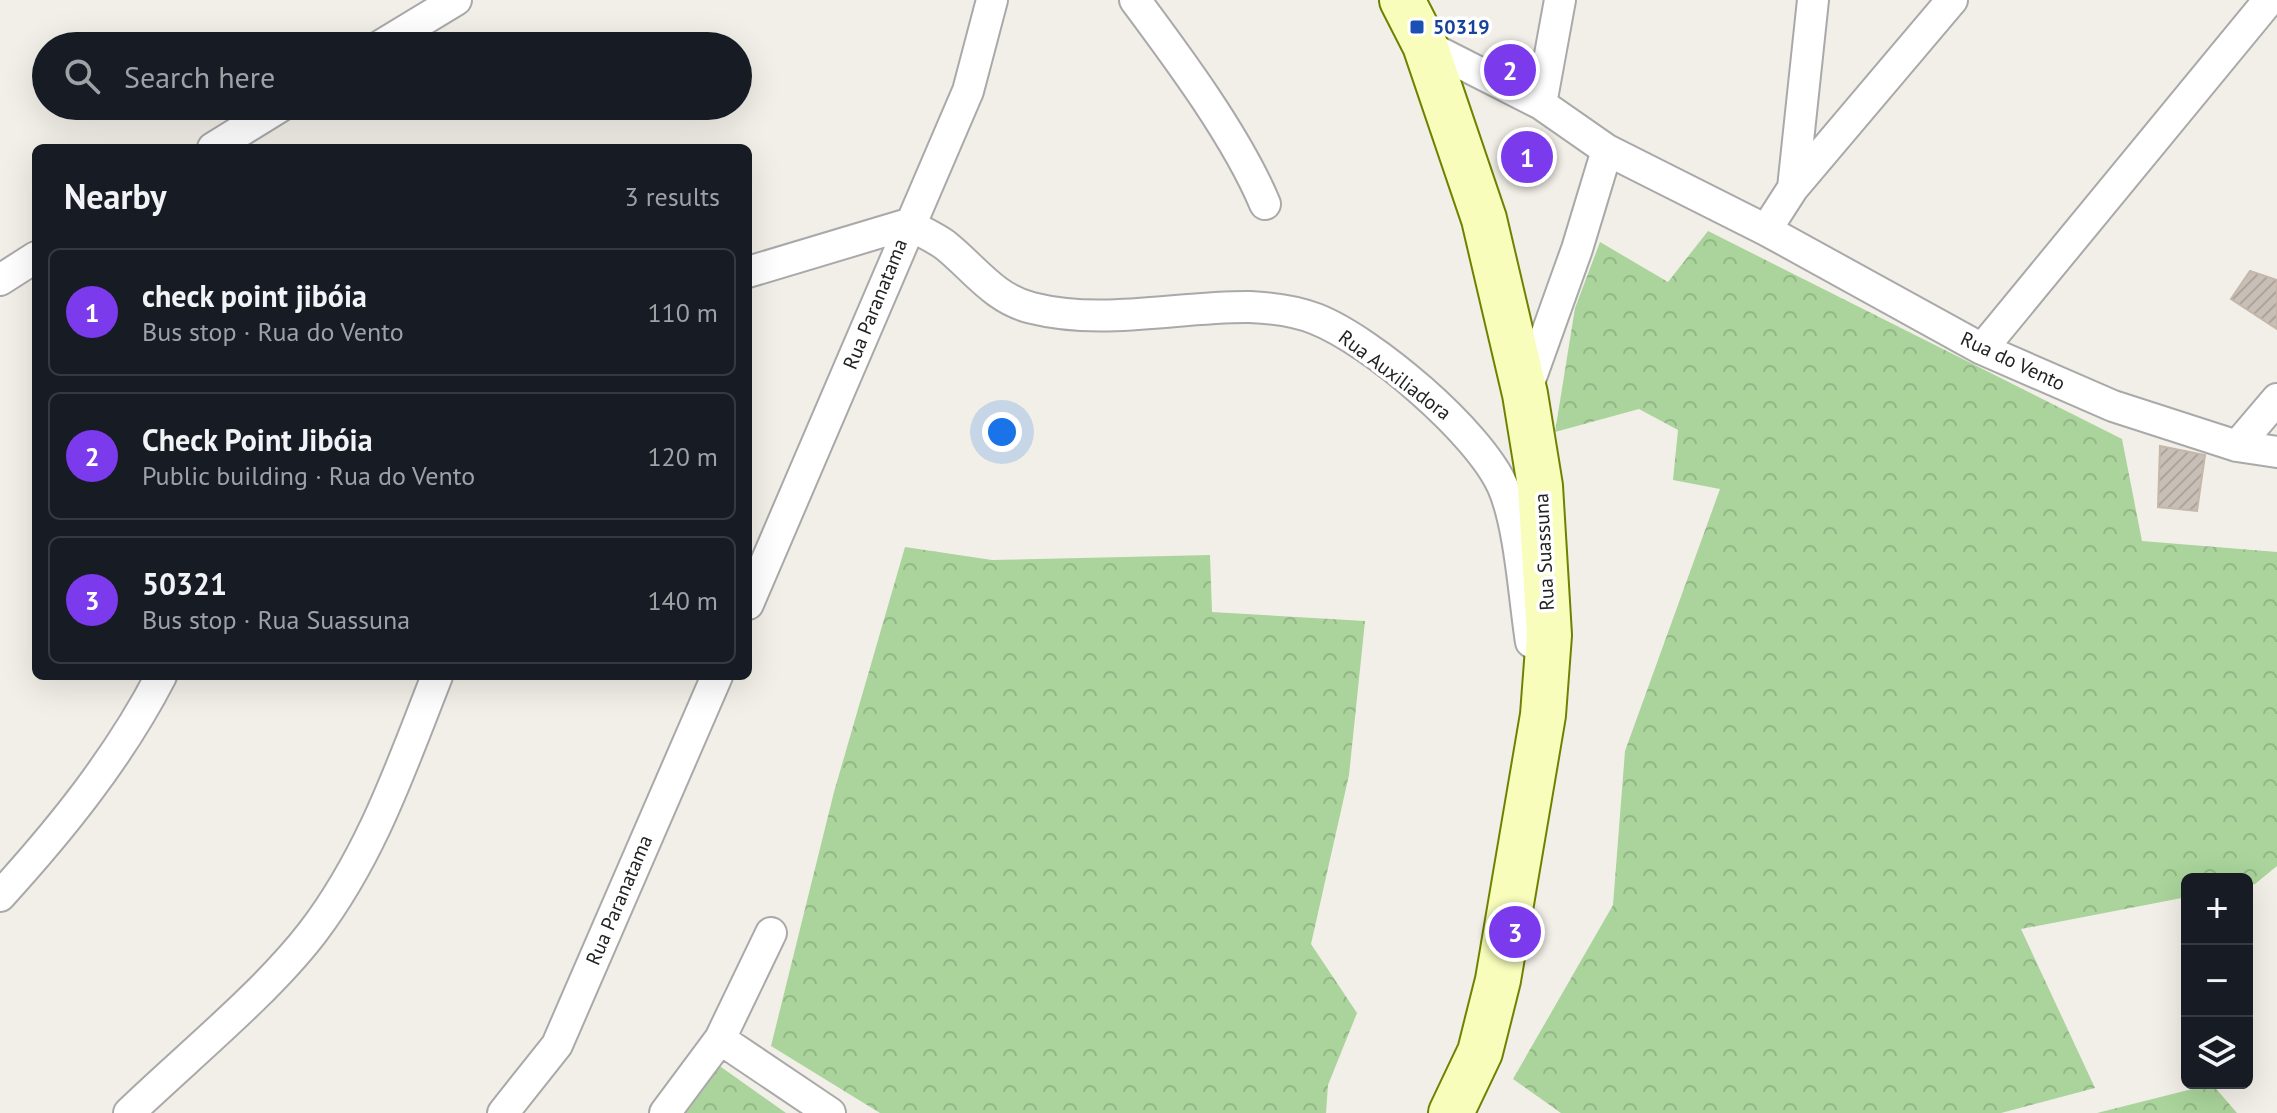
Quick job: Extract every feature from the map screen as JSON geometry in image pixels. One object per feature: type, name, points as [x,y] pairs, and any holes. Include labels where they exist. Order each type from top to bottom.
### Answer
[{"type":"street","points":[[403,32],[456,0]]},
{"type":"street","name":"Rua Paranatama","points":[[752,594],[908,224],[968,91],[992,0]]},
{"type":"street","points":[[1135,0],[1165,39],[1246,165],[1265,204]]},
{"type":"street","name":"Rua Suassuna","points":[[1402,0],[1425,45],[1484,219],[1525,394],[1540,486],[1549,635],[1543,715],[1498,980],[1480,1052],[1460,1111]]},
{"type":"street","points":[[1541,104],[1560,0]]},
{"type":"street","points":[[1793,188],[1813,0]]},
{"type":"street","points":[[1766,230],[1793,188],[1952,0]]},
{"type":"street","points":[[1982,349],[2269,0]]},
{"type":"street","name":"Rua do Vento","points":[[1425,45],[1541,104],[1607,150],[1766,230],[1982,349],[2113,406],[2237,446],[2277,452]]},
{"type":"street","points":[[219,144],[258,120]]},
{"type":"street","points":[[1525,394],[1577,249],[1607,150]]},
{"type":"street","points":[[752,271],[908,224]]},
{"type":"street","name":"Rua Auxiliadora","points":[[908,224],[943,244],[983,282],[1032,308],[1127,314],[1249,307],[1295,314],[1316,319],[1359,344],[1428,397],[1484,452],[1505,490],[1543,715]]},
{"type":"street","points":[[0,280],[32,260]]},
{"type":"street","points":[[2237,446],[2277,399]]},
{"type":"street","points":[[0,896],[81,802],[140,717],[159,680]]},
{"type":"street","points":[[129,1113],[311,935],[344,886],[387,805],[435,680]]},
{"type":"street","name":"Rua Paranatama","points":[[503,1113],[557,1045],[715,680]]},
{"type":"street","points":[[665,1113],[720,1039],[771,933]]},
{"type":"street","points":[[720,1039],[830,1113]]},
{"type":"green space","points":[[1708,231],[2122,439],[2142,541],[2277,552],[2277,866],[2253,884],[2253,873],[2181,873],[2181,898],[2021,929],[2095,1088],[2001,1113],[1561,1113],[1513,1079],[1613,905],[1625,751],[1720,489],[1673,480],[1678,430],[1639,409],[1555,432],[1575,308],[1600,242],[1668,282]]},
{"type":"green space","points":[[905,547],[992,560],[1210,555],[1212,612],[1365,621],[1349,775],[1311,944],[1357,1013],[1328,1085],[1326,1113],[880,1113],[771,1046],[834,792]]},
{"type":"green space","points":[[707,1057],[786,1113],[670,1113]]},
{"type":"green space","points":[[2192,1089],[2216,1089],[2237,1113],[2097,1113]]},
{"type":"building","points":[[2250,271],[2277,280],[2277,329],[2231,299]]},
{"type":"building","points":[[2160,446],[2205,455],[2197,511],[2158,507]]},
{"type":"place","name":"50319","points":[[1417,27]]},
{"type":"place","name":"Check Point Jibóia","points":[[1510,70]]},
{"type":"place","name":"check point jibóia","points":[[1527,157]]},
{"type":"place","name":"50321","points":[[1515,932]]}]
